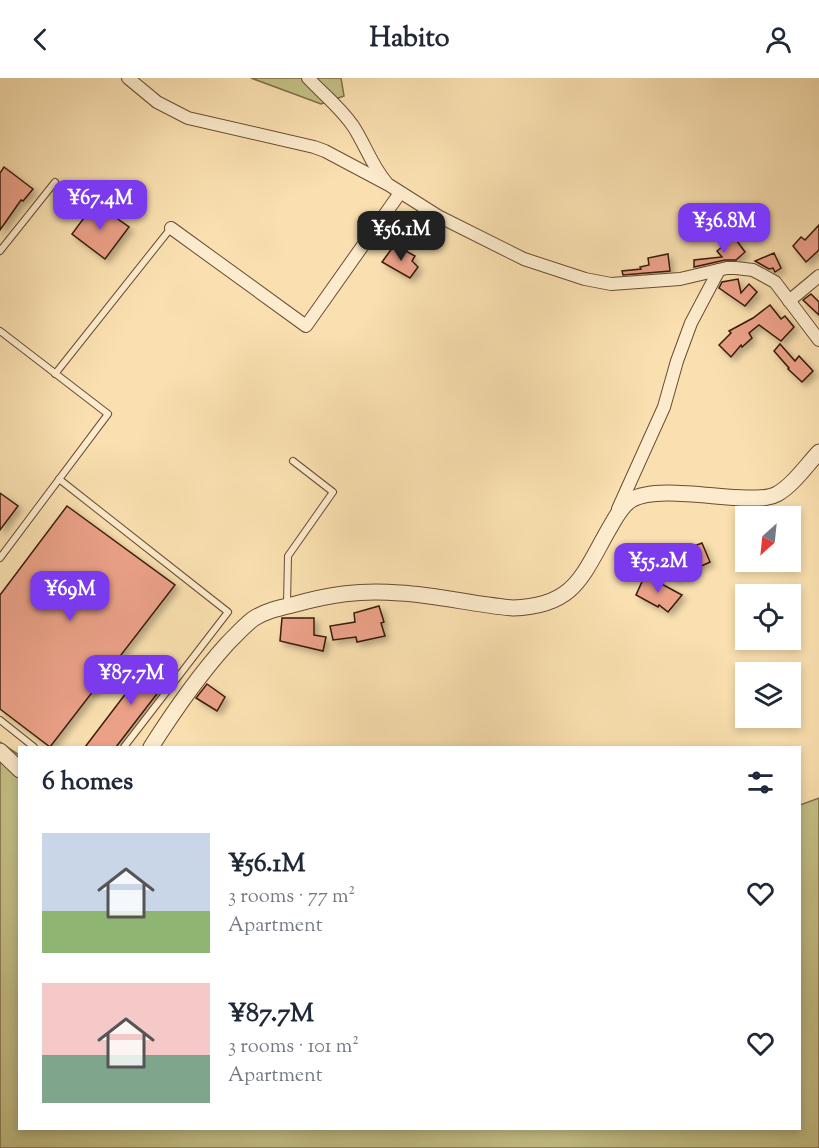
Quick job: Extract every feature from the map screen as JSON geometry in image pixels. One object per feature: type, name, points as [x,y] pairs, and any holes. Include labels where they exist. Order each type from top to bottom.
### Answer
[{"type":"street","points":[[128,78],[157,102],[188,118],[324,151],[389,185],[438,216],[524,259],[561,272],[603,284],[625,284],[680,279],[736,268],[753,270],[775,282],[819,340]]},
{"type":"street","points":[[308,78],[333,101],[353,125],[380,174],[389,185]]},
{"type":"street","points":[[171,228],[306,326],[400,193]]},
{"type":"street","points":[[611,525],[664,407],[691,323],[719,270]]},
{"type":"street","points":[[789,301],[819,276]]},
{"type":"street","points":[[152,746],[193,685],[215,658],[252,620],[262,614],[335,594],[373,592],[403,593],[513,608],[545,604],[571,589],[582,576],[622,508],[633,499],[647,495],[673,493],[741,499],[772,496],[790,484],[819,452]]},
{"type":"street","points":[[0,751],[18,768]]},
{"type":"lane","points":[[0,251],[55,182]]},
{"type":"lane","points":[[55,374],[171,228]]},
{"type":"lane","points":[[0,330],[108,414],[0,558]]},
{"type":"lane","points":[[287,606],[288,556],[333,492],[293,461]]},
{"type":"lane","points":[[59,479],[228,612],[125,746]]},
{"type":"lane","points":[[0,720],[33,746]]},
{"type":"shaded area","points":[[251,78],[341,78],[344,96],[321,104]]},
{"type":"shaded area","points":[[0,742],[18,754],[18,1130],[801,1130],[801,805],[819,798],[819,1148],[0,1148]]},
{"type":"building","points":[[4,167],[33,189],[23,201],[21,200],[0,230],[0,173]]},
{"type":"building","points":[[95,203],[129,227],[105,259],[72,234]]},
{"type":"building","points":[[728,225],[737,229],[731,237],[724,233]]},
{"type":"building","points":[[819,225],[819,250],[806,262],[793,246],[801,237],[805,240]]},
{"type":"building","points":[[734,237],[745,252],[736,260],[725,260],[694,267],[694,260],[722,257],[717,251]]},
{"type":"building","points":[[393,247],[415,256],[412,261],[418,267],[410,278],[382,262]]},
{"type":"building","points":[[774,253],[781,268],[775,272],[773,268],[769,269],[755,261]]},
{"type":"building","points":[[668,254],[670,271],[623,275],[622,271],[641,269],[640,267],[649,265],[648,258]]},
{"type":"building","points":[[738,279],[741,293],[749,284],[757,292],[745,306],[719,288],[722,282]]},
{"type":"building","points":[[811,294],[819,302],[819,315],[803,300]]},
{"type":"building","points":[[770,305],[781,319],[785,316],[794,327],[781,341],[759,325],[749,333],[752,338],[742,347],[741,345],[731,357],[719,345],[731,333],[729,331],[753,318]]},
{"type":"building","points":[[780,344],[795,361],[799,356],[813,371],[802,382],[774,351]]},
{"type":"building","points":[[0,493],[18,506],[0,530]]},
{"type":"building","points":[[67,506],[175,585],[51,746],[0,709],[0,595]]},
{"type":"building","points":[[702,543],[710,562],[675,578],[666,557]]},
{"type":"building","points":[[645,575],[682,595],[668,612],[659,605],[658,607],[636,595]]},
{"type":"building","points":[[379,606],[385,636],[357,642],[356,637],[333,640],[330,626],[355,622],[354,613]]},
{"type":"building","points":[[282,618],[314,618],[314,635],[326,637],[323,651],[280,641]]},
{"type":"building","points":[[152,659],[173,673],[117,746],[86,746]]},
{"type":"building","points":[[207,684],[225,697],[217,711],[196,698]]}]
